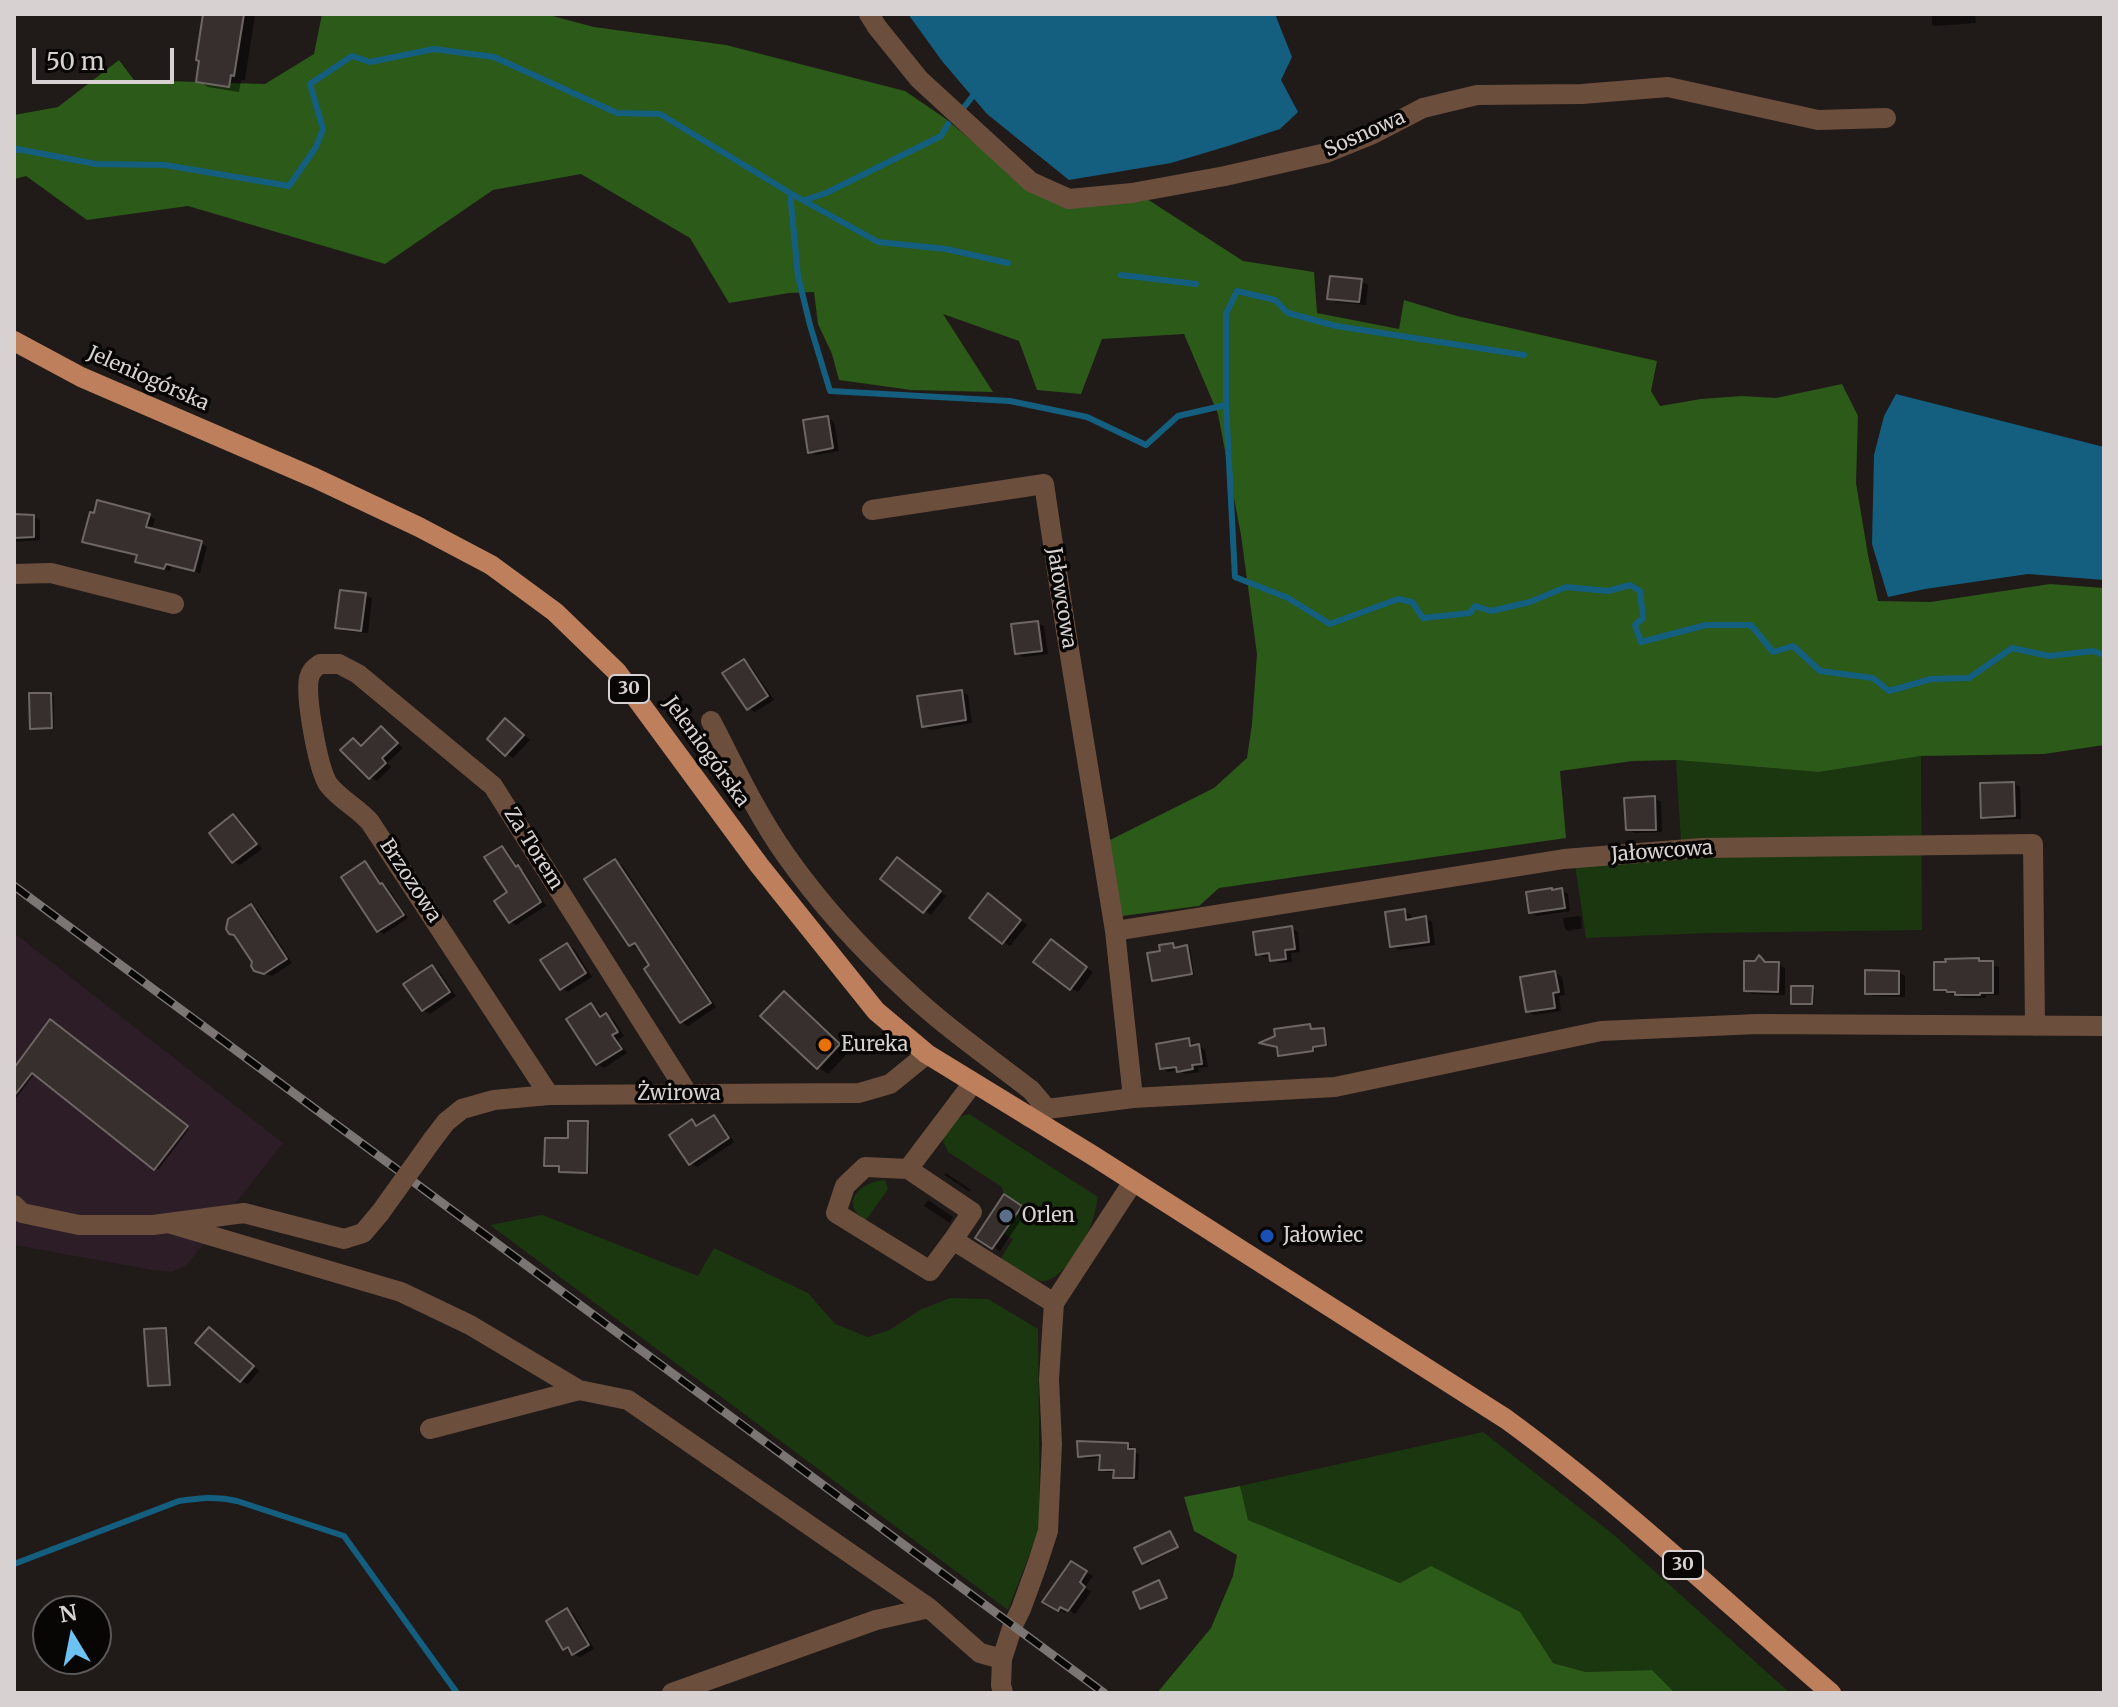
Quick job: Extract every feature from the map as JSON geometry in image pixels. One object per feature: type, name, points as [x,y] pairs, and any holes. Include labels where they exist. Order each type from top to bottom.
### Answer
[{"type":"main road","name":"Jeleniogórska","points":[[14,341],[81,377],[315,478],[419,527],[491,565],[555,612],[617,672],[759,865],[876,1011],[927,1054],[973,1083],[1038,1113],[1133,1182]]},
{"type":"main road","name":"30","points":[[1133,1182],[1534,1439],[1831,1693]]},
{"type":"street","name":"Sosnowa","points":[[869,14],[919,79],[1031,182],[1069,199],[1132,193],[1326,153],[1373,134],[1423,108],[1477,95],[1582,94],[1668,87],[1818,120],[1886,118]]},
{"type":"street","name":"Jałowcowa","points":[[872,510],[1044,484],[1115,931],[1133,1098]]},
{"type":"street","points":[[14,574],[51,573],[174,604]]},
{"type":"street","name":"Za Torem","points":[[320,664],[339,664],[358,674],[493,786],[688,1094]]},
{"type":"street","name":"Brzozowa","points":[[320,664],[311,673],[308,686],[319,758],[327,781],[335,792],[370,822],[549,1095]]},
{"type":"street","points":[[711,721],[784,853],[818,897],[866,952],[908,993],[1031,1090],[1038,1113],[1133,1098],[1335,1087],[1601,1031],[1757,1024],[2104,1026]]},
{"type":"street","name":"Jałowcowa","points":[[1115,931],[1564,859],[1702,848],[2033,844],[2035,1026]]},
{"type":"street","name":"Żwirowa","points":[[168,1223],[244,1213],[344,1239],[363,1233],[433,1139],[453,1116],[471,1105],[549,1095],[859,1093],[890,1084],[927,1054]]},
{"type":"street","points":[[908,1169],[973,1083]]},
{"type":"street","points":[[865,1167],[908,1169],[972,1212],[930,1271],[836,1213],[845,1186],[865,1167]]},
{"type":"street","points":[[1003,1693],[1002,1659],[1048,1531],[1052,1444],[1049,1379],[1054,1303],[1133,1182]]},
{"type":"street","points":[[18,1209],[79,1225],[168,1223],[401,1292],[470,1325],[579,1390],[628,1400],[929,1608],[980,1653],[1002,1659]]},
{"type":"street","points":[[953,1240],[1054,1303]]},
{"type":"street","points":[[430,1429],[579,1390]]},
{"type":"street","points":[[672,1693],[876,1620],[929,1608]]},
{"type":"shaded area","points":[[14,933],[283,1143],[186,1266],[172,1272],[152,1270],[14,1245]]},
{"type":"green space","points":[[322,14],[545,14],[594,27],[726,45],[905,91],[946,119],[1029,189],[1147,199],[1243,261],[1314,272],[1317,313],[1399,329],[1404,300],[1457,316],[1657,361],[1651,391],[1660,406],[1741,396],[1776,398],[1842,384],[1858,416],[1856,483],[1878,601],[1930,602],[2050,584],[2104,588],[2104,745],[2044,754],[1921,756],[1819,772],[1676,760],[1633,761],[1560,771],[1566,838],[1219,888],[1199,906],[1122,916],[1108,841],[1214,788],[1247,758],[1252,724],[1257,654],[1241,535],[1218,414],[1184,334],[1102,339],[1081,394],[1037,390],[1019,341],[943,314],[993,392],[911,390],[839,380],[832,354],[818,324],[814,292],[729,303],[690,238],[581,174],[493,190],[385,264],[188,206],[87,220],[26,176],[14,179],[14,115],[58,107],[119,60],[134,80],[265,84],[314,54]]},
{"type":"green space","points":[[1921,756],[1922,930],[1586,938],[1575,865],[1682,859],[1676,760],[1819,772]]},
{"type":"green space","points":[[969,1114],[1098,1197],[1084,1239],[1056,1276],[1040,1281],[1001,1258],[1013,1239],[1003,1233],[1021,1206],[1004,1194],[1002,1187],[948,1152],[942,1139],[956,1120]]},
{"type":"green space","points":[[885,1180],[888,1189],[866,1220],[854,1207],[853,1200],[868,1184]]},
{"type":"green space","points":[[542,1215],[698,1276],[714,1248],[808,1293],[835,1324],[868,1337],[890,1330],[920,1310],[950,1298],[988,1299],[1038,1329],[1040,1528],[1008,1610],[490,1225]]},
{"type":"green space","points":[[1483,1432],[1614,1535],[1790,1693],[1675,1693],[1652,1670],[1586,1672],[1553,1663],[1519,1612],[1400,1583],[1247,1520],[1240,1486]]},
{"type":"green space","points":[[1240,1486],[1248,1520],[1400,1583],[1431,1566],[1520,1612],[1553,1663],[1586,1672],[1652,1670],[1675,1693],[1157,1693],[1211,1628],[1233,1576],[1237,1555],[1194,1531],[1184,1497]]},
{"type":"water","points":[[908,14],[1275,14],[1292,57],[1281,80],[1298,112],[1280,129],[1171,163],[1069,180],[987,114],[942,61]]},
{"type":"water","points":[[1896,394],[2104,447],[2104,580],[2028,574],[1888,597],[1872,544],[1874,455],[1884,416]]},
{"type":"building","points":[[203,14],[244,14],[234,76],[231,75],[229,87],[196,82]]},
{"type":"building","points":[[1330,276],[1362,279],[1359,302],[1327,299]]},
{"type":"building","points":[[828,416],[833,448],[808,453],[803,420]]},
{"type":"building","points":[[97,500],[150,514],[146,527],[202,541],[194,571],[166,564],[164,569],[135,562],[137,555],[82,542],[90,512],[94,513]]},
{"type":"building","points":[[14,514],[34,515],[34,537],[14,538]]},
{"type":"building","points":[[340,590],[366,593],[361,631],[335,628]]},
{"type":"building","points":[[1038,621],[1042,651],[1015,654],[1011,624]]},
{"type":"building","points":[[744,659],[768,696],[747,710],[722,673]]},
{"type":"building","points":[[962,690],[966,720],[922,727],[917,696]]},
{"type":"building","points":[[29,693],[51,693],[52,728],[30,729]]},
{"type":"building","points":[[505,718],[524,735],[505,756],[487,739]]},
{"type":"building","points":[[381,726],[398,743],[382,758],[386,763],[369,779],[340,750],[353,738],[361,746]]},
{"type":"building","points":[[2014,782],[2015,816],[1981,818],[1980,783]]},
{"type":"building","points":[[1655,796],[1656,830],[1626,830],[1624,798]]},
{"type":"building","points":[[233,814],[257,844],[232,863],[209,833]]},
{"type":"building","points":[[502,846],[541,902],[509,923],[494,901],[507,892],[484,857]]},
{"type":"building","points":[[897,857],[941,891],[923,913],[880,879]]},
{"type":"building","points":[[615,859],[711,1003],[680,1023],[644,969],[649,965],[635,943],[629,946],[584,879]]},
{"type":"building","points":[[365,861],[404,915],[377,932],[341,877]]},
{"type":"building","points":[[1562,888],[1565,908],[1529,913],[1526,892]]},
{"type":"building","points":[[988,893],[1021,920],[1002,944],[969,918]]},
{"type":"building","points":[[251,904],[287,959],[264,974],[254,971],[252,962],[234,935],[226,929],[228,919]]},
{"type":"building","points":[[1405,909],[1406,920],[1426,916],[1429,942],[1390,947],[1385,912]]},
{"type":"building","points":[[1292,926],[1295,949],[1285,950],[1286,959],[1270,961],[1269,953],[1256,955],[1253,932]]},
{"type":"building","points":[[1051,939],[1087,967],[1070,990],[1033,962]]},
{"type":"building","points":[[567,943],[586,973],[560,990],[540,960]]},
{"type":"building","points":[[1173,943],[1174,948],[1187,945],[1192,974],[1152,981],[1147,953],[1160,951],[1159,945]]},
{"type":"building","points":[[1759,955],[1765,962],[1779,962],[1778,992],[1744,991],[1744,961],[1755,961]]},
{"type":"building","points":[[1979,958],[1979,961],[1993,961],[1993,993],[1955,995],[1955,992],[1934,990],[1934,962]]},
{"type":"building","points":[[432,965],[450,992],[422,1011],[403,984]]},
{"type":"building","points":[[1865,970],[1899,971],[1899,994],[1865,994]]},
{"type":"building","points":[[1555,971],[1559,992],[1553,993],[1555,1008],[1526,1012],[1520,977]]},
{"type":"building","points":[[1791,986],[1813,986],[1812,1004],[1791,1004]]},
{"type":"building","points":[[784,991],[840,1044],[817,1069],[760,1016]]},
{"type":"building","points":[[591,1003],[600,1017],[606,1013],[618,1032],[612,1035],[622,1049],[596,1065],[566,1019]]},
{"type":"building","points":[[50,1019],[188,1126],[154,1170],[32,1073],[14,1096],[14,1068]]},
{"type":"building","points":[[1310,1024],[1311,1029],[1324,1028],[1326,1045],[1313,1047],[1313,1051],[1278,1056],[1277,1047],[1259,1043],[1275,1036],[1274,1029]]},
{"type":"building","points":[[1189,1038],[1190,1046],[1199,1044],[1202,1064],[1177,1072],[1176,1067],[1160,1069],[1156,1044]]},
{"type":"building","points":[[714,1115],[729,1138],[689,1165],[669,1135],[692,1119],[696,1126]]},
{"type":"building","points":[[568,1121],[588,1121],[587,1173],[559,1172],[559,1166],[544,1166],[545,1138],[568,1138]]},
{"type":"building","points":[[1004,1194],[1022,1206],[992,1249],[975,1238]]},
{"type":"building","points":[[209,1327],[254,1366],[240,1382],[195,1343]]},
{"type":"building","points":[[166,1328],[170,1385],[148,1386],[144,1329]]},
{"type":"building","points":[[1077,1441],[1128,1443],[1128,1449],[1135,1449],[1134,1478],[1113,1478],[1114,1470],[1099,1470],[1100,1455],[1078,1457]]},
{"type":"building","points":[[1170,1531],[1178,1547],[1142,1564],[1134,1548]]},
{"type":"building","points":[[1071,1561],[1087,1571],[1080,1582],[1085,1587],[1068,1611],[1060,1607],[1058,1611],[1042,1602]]},
{"type":"building","points":[[1159,1580],[1167,1598],[1140,1609],[1133,1592]]},
{"type":"building","points":[[567,1608],[589,1645],[572,1655],[568,1647],[563,1650],[546,1621]]},
{"type":"waterway","points":[[14,151],[17,149],[96,164],[165,165],[289,186],[316,147],[323,129],[310,84],[352,56],[370,62],[434,49],[494,57],[617,113],[660,114],[790,193],[798,276],[830,391],[1010,401],[1087,417],[1146,445],[1178,416],[1226,405],[1235,577],[1288,598],[1330,624],[1398,599],[1412,602],[1423,618],[1470,613],[1475,606],[1491,611],[1530,602],[1566,587],[1608,591],[1630,585],[1640,591],[1643,618],[1635,625],[1641,642],[1706,625],[1751,625],[1773,652],[1793,646],[1820,671],[1873,678],[1889,691],[1931,679],[1969,678],[2012,648],[2049,656],[2093,651],[2104,655]]},
{"type":"waterway","points":[[965,106],[972,97]]},
{"type":"waterway","points":[[805,200],[826,193],[941,136],[948,124]]},
{"type":"waterway","points":[[790,193],[878,242],[946,249],[1008,263]]},
{"type":"waterway","points":[[1121,275],[1196,284]]},
{"type":"waterway","points":[[1226,405],[1226,314],[1237,291],[1275,300],[1288,313],[1336,326],[1524,355]]},
{"type":"waterway","points":[[14,1564],[179,1501],[208,1498],[237,1501],[344,1536],[457,1693]]},
{"type":"railway","points":[[14,886],[1104,1693]]},
{"type":"place","name":"Eureka","points":[[825,1045]]},
{"type":"place","name":"Orlen","points":[[1006,1216]]},
{"type":"place","name":"Jałowiec","points":[[1267,1236]]}]
